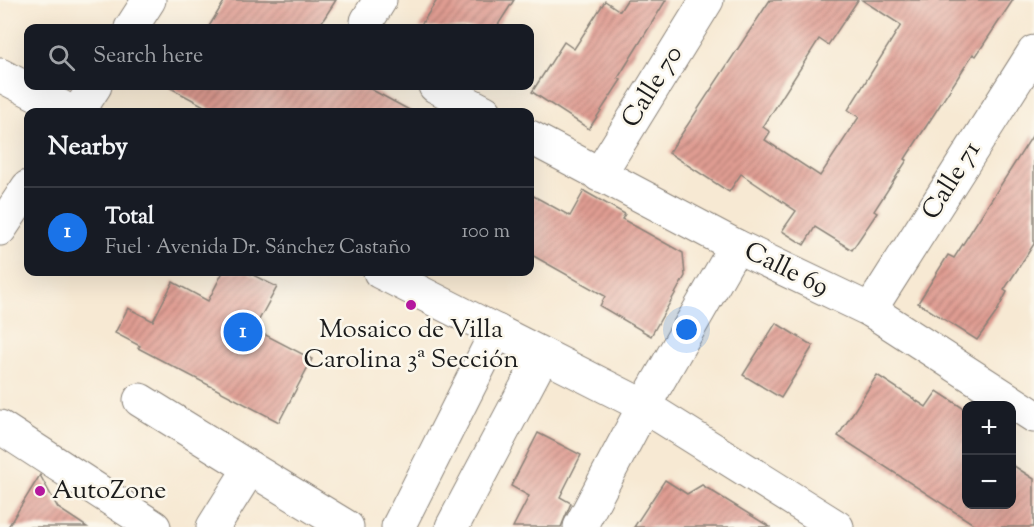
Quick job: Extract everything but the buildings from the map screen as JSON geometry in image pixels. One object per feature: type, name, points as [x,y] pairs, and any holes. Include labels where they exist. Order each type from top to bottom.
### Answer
[{"type":"street","points":[[134,24],[149,0]]},
{"type":"street","points":[[367,24],[380,0]]},
{"type":"street","name":"Calle 70","points":[[598,175],[706,0]]},
{"type":"street","name":"Calle 71","points":[[870,310],[1034,52]]},
{"type":"street","points":[[0,75],[24,88]]},
{"type":"street","points":[[28,90],[62,108]]},
{"type":"street","points":[[81,108],[92,90]]},
{"type":"street","points":[[443,90],[477,108]]},
{"type":"street","name":"Calle 69","points":[[534,139],[735,246],[870,310],[1034,416]]},
{"type":"street","points":[[0,229],[24,193]]},
{"type":"street","points":[[580,527],[644,406],[735,246]]},
{"type":"street","points":[[388,276],[644,406],[837,527]]},
{"type":"street","points":[[398,527],[496,331]]},
{"type":"street","points":[[452,527],[543,355]]},
{"type":"street","points":[[140,400],[347,527]]},
{"type":"street","points":[[0,427],[154,527]]},
{"type":"street","points":[[213,527],[250,468]]},
{"type":"street","points":[[567,527],[594,477],[610,471]]},
{"type":"place","name":"Mosaico de Villa Carolina 3ª Sección","points":[[411,305]]},
{"type":"place","name":"Total","points":[[243,332]]},
{"type":"place","name":"AutoZone","points":[[40,491]]}]
